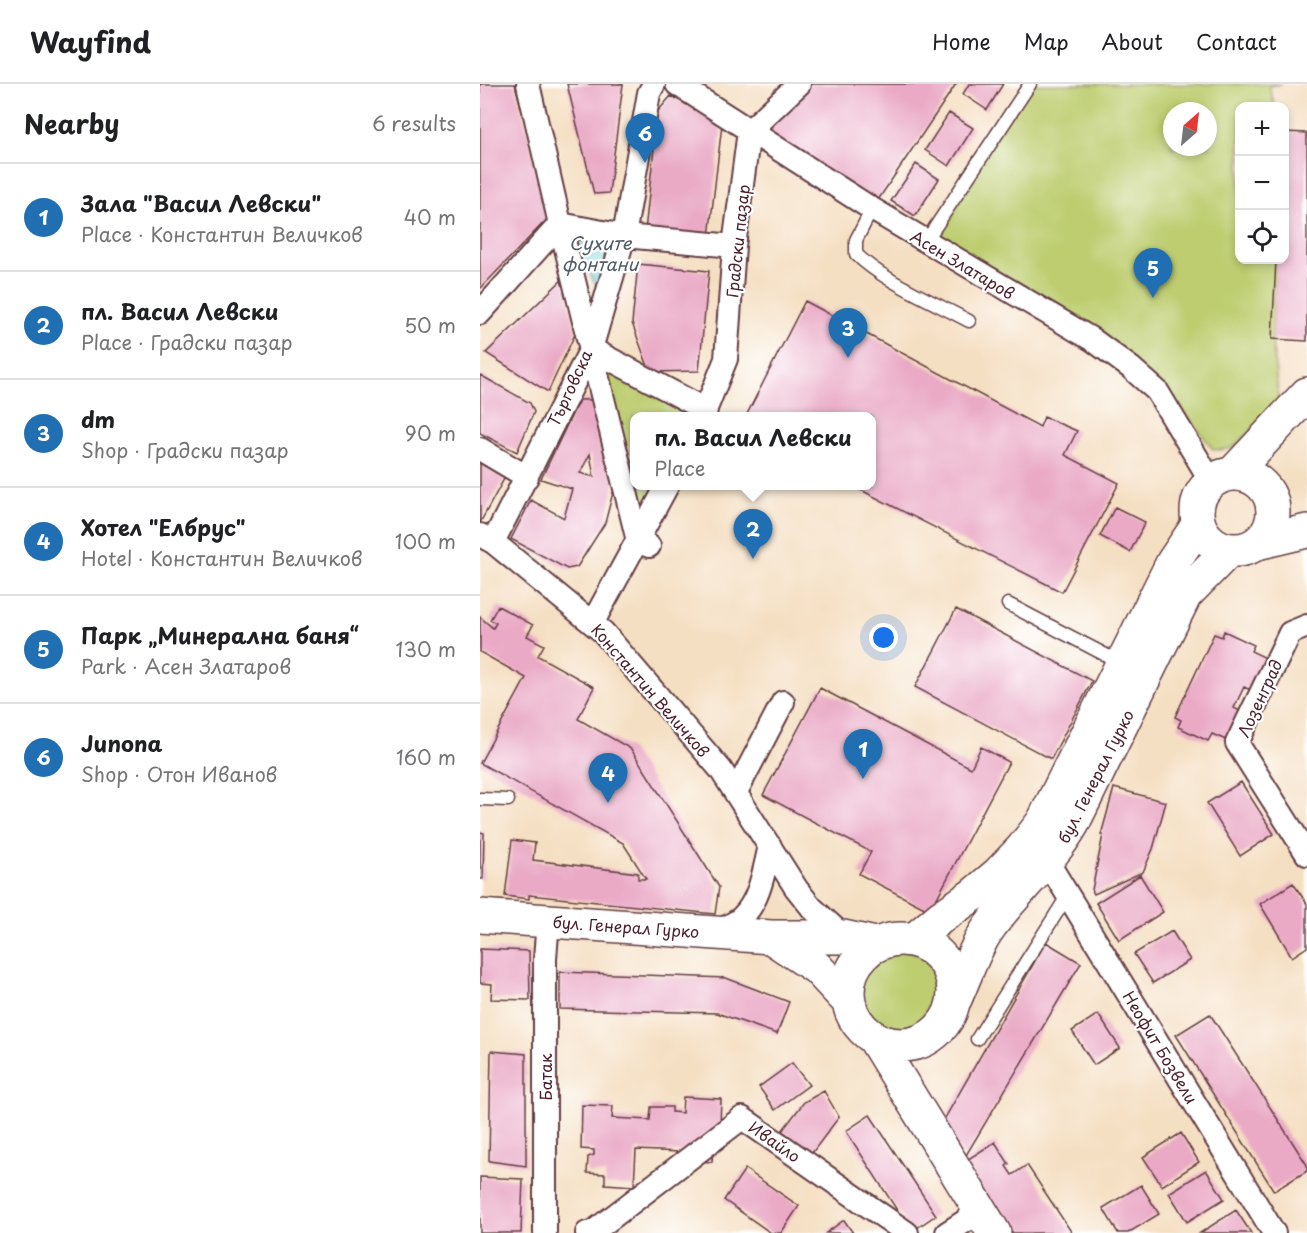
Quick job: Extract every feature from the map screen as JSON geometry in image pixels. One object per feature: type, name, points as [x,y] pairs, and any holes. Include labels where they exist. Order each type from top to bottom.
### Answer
[{"type":"street","name":"Търговска","points":[[487,538],[527,477],[591,349],[528,84]]},
{"type":"street","points":[[644,544],[591,349],[624,236],[649,93],[654,84]]},
{"type":"street","name":"Асен Златаров","points":[[677,84],[872,209],[1093,340],[1157,391],[1222,477]]},
{"type":"street","points":[[749,131],[799,84]]},
{"type":"street","name":"Градски пазар","points":[[705,412],[726,359],[734,246],[749,131]]},
{"type":"street","points":[[480,313],[560,224],[624,236],[734,246]]},
{"type":"street","points":[[591,349],[703,412]]},
{"type":"street","points":[[1302,400],[1199,496],[1197,506],[1198,525],[1210,541],[1219,547],[1243,547],[1307,531]]},
{"type":"street","points":[[1243,547],[1266,535],[1272,525],[1274,513],[1269,494],[1302,400]]},
{"type":"street","points":[[480,449],[527,477]]},
{"type":"street","points":[[1222,477],[1245,475],[1256,480],[1269,494],[1307,520]]},
{"type":"street","points":[[593,622],[644,544],[670,490]]},
{"type":"street","name":"бул. Генерал Гурко","points":[[915,939],[999,873],[1043,822],[1173,562],[1198,525]]},
{"type":"street","name":"Константин Величков","points":[[487,538],[593,622],[721,770],[796,888],[844,938]]},
{"type":"street","name":"бул. Генерал Гурко","points":[[955,999],[986,932],[1061,844],[1073,823],[1185,595],[1243,547]]},
{"type":"street","name":"Лозенград","points":[[1298,629],[1237,743],[1307,854]]},
{"type":"street","points":[[736,792],[783,702]]},
{"type":"street","points":[[716,933],[741,917],[754,900],[770,846]]},
{"type":"street","name":"Неофит Бозвели","points":[[1047,861],[1274,1233]]},
{"type":"street","name":"бул. Генерал Гурко","points":[[480,916],[771,937],[844,938],[876,944]]},
{"type":"street","name":"Батак","points":[[545,1233],[545,959],[548,920]]},
{"type":"street","points":[[771,937],[817,968],[848,1001]]},
{"type":"street","points":[[917,1109],[925,1055],[935,1034],[951,1012],[955,999],[955,983],[950,968],[941,955],[915,939],[895,938],[876,944],[863,954],[853,968],[848,984],[848,1001],[853,1016],[862,1028],[874,1038],[889,1044],[905,1045],[921,1042],[935,1034]]},
{"type":"street","points":[[874,1038],[987,1222],[947,1233]]},
{"type":"street","name":"Ивайло","points":[[587,1233],[593,1232],[742,1118],[908,1233]]},
{"type":"lane","points":[[926,241],[1030,84]]},
{"type":"lane","points":[[872,209],[856,240],[856,254],[866,264],[882,274],[969,321]]},
{"type":"lane","points":[[1008,604],[1122,663]]},
{"type":"lane","points":[[480,799],[508,800]]},
{"type":"lane","points":[[977,1039],[1068,895]]},
{"type":"green space","points":[[1030,84],[1282,84],[1269,86],[1274,102],[1235,102],[1235,264],[1276,264],[1272,339],[1279,402],[1233,448],[1220,450],[1213,449],[1166,388],[926,241]]},
{"type":"green space","points":[[591,349],[696,412],[630,412],[630,490],[665,490],[638,540]]},
{"type":"green space","points":[[898,946],[926,958],[944,999],[933,1021],[906,1033],[891,1031],[878,1023],[868,1012],[862,998],[860,983],[863,969],[873,957]]},
{"type":"water","name":"Сухите фонтани","points":[[560,224],[624,236],[609,307]]},
{"type":"building","points":[[480,84],[515,84],[549,217],[480,289]]},
{"type":"building","points":[[567,84],[623,84],[609,193],[594,194]]},
{"type":"building","points":[[799,84],[956,84],[872,209],[749,131]]},
{"type":"building","points":[[969,84],[1003,84],[987,110],[963,94]]},
{"type":"building","points":[[671,96],[722,124],[709,237],[645,231],[658,111]]},
{"type":"building","points":[[949,113],[973,128],[949,166],[925,150]]},
{"type":"building","points":[[1289,132],[1307,133],[1307,341],[1272,339],[1276,264],[1289,264]]},
{"type":"building","points":[[916,164],[939,179],[915,216],[891,201]]},
{"type":"building","points":[[638,264],[709,271],[699,371],[650,372],[632,323]]},
{"type":"building","points":[[564,278],[576,332],[548,392],[486,353]]},
{"type":"building","points":[[805,301],[1040,427],[1044,417],[1077,431],[1065,455],[1119,483],[1062,592],[861,490],[876,490],[876,412],[748,412]]},
{"type":"building","points":[[480,375],[530,403],[534,412],[517,452],[480,433]]},
{"type":"building","points":[[579,400],[598,400],[616,481],[605,523],[577,567],[567,569],[511,539],[531,500],[564,518],[572,489],[541,479]],"holes":[[[590,454],[594,477],[580,473]]]},
{"type":"building","points":[[480,463],[505,477],[480,523]]},
{"type":"building","points":[[1115,507],[1145,522],[1130,552],[1100,536]]},
{"type":"building","points":[[498,606],[533,625],[527,636],[544,645],[538,656],[594,687],[578,719],[631,749],[719,887],[715,914],[529,895],[529,899],[505,896],[512,840],[535,843],[533,860],[638,873],[638,879],[646,879],[623,843],[480,763],[526,678],[480,652],[480,617],[493,628],[496,623],[490,620]]},
{"type":"building","points":[[956,609],[1092,681],[1051,759],[915,687]]},
{"type":"building","points":[[1224,631],[1254,645],[1251,651],[1268,659],[1253,691],[1244,687],[1234,708],[1240,711],[1226,740],[1212,734],[1208,741],[1178,727],[1181,720],[1175,717],[1214,634],[1222,637]]},
{"type":"building","points":[[820,688],[971,768],[981,747],[1009,762],[930,911],[859,874],[871,852],[763,795]]},
{"type":"building","points":[[1241,782],[1274,834],[1240,856],[1207,803]]},
{"type":"building","points":[[1114,788],[1166,802],[1153,849],[1143,872],[1094,894],[1092,890],[1103,835],[1101,835]]},
{"type":"building","points":[[480,832],[484,833],[483,879],[480,879]]},
{"type":"building","points":[[1140,875],[1163,912],[1119,940],[1096,903]]},
{"type":"building","points":[[1293,883],[1307,904],[1307,947],[1292,957],[1260,904]]},
{"type":"building","points":[[1172,931],[1190,960],[1153,983],[1134,954]]},
{"type":"building","points":[[1046,942],[1081,963],[965,1157],[941,1125]]},
{"type":"building","points":[[480,949],[529,951],[530,1000],[491,999],[492,984],[480,983]]},
{"type":"building","points":[[560,972],[726,978],[789,1002],[777,1034],[717,1013],[560,1009]]},
{"type":"building","points":[[1098,1014],[1120,1048],[1094,1065],[1072,1031]]},
{"type":"building","points":[[1210,1014],[1307,1165],[1307,1171],[1274,1191],[1176,1035]]},
{"type":"building","points":[[491,1051],[526,1054],[526,1166],[489,1161]]},
{"type":"building","points":[[792,1063],[809,1085],[775,1110],[759,1087]]},
{"type":"building","points":[[824,1091],[839,1117],[812,1153],[782,1131],[804,1102]]},
{"type":"building","points":[[683,1097],[721,1099],[720,1125],[714,1127],[712,1162],[680,1160],[681,1152],[636,1150],[634,1186],[605,1184],[605,1174],[587,1173],[588,1157],[594,1155],[594,1150],[581,1149],[582,1105],[613,1106],[612,1118],[650,1120],[651,1107],[672,1107],[672,1112],[682,1113]]},
{"type":"building","points":[[870,1115],[936,1215],[911,1232],[846,1131]]},
{"type":"building","points":[[1181,1133],[1199,1162],[1162,1186],[1143,1157]]},
{"type":"building","points":[[995,1142],[1009,1164],[1006,1166],[1012,1175],[1027,1165],[1072,1233],[1009,1233],[962,1163]]},
{"type":"building","points":[[745,1169],[799,1206],[781,1233],[771,1233],[724,1200]]},
{"type":"building","points":[[1206,1170],[1224,1199],[1187,1222],[1169,1193]]},
{"type":"building","points":[[480,1177],[523,1179],[521,1233],[480,1233]]},
{"type":"building","points":[[1141,1185],[1159,1214],[1128,1233],[1118,1233],[1103,1208]]},
{"type":"building","points":[[1236,1210],[1251,1233],[1200,1233]]},
{"type":"building","points":[[844,1220],[853,1233],[826,1233]]},
{"type":"place","name":"Junona","points":[[645,163]]},
{"type":"place","name":"Парк „Минерална баня“","points":[[1153,298]]},
{"type":"place","name":"dm","points":[[848,358]]},
{"type":"place","name":"пл. Васил Левски","points":[[753,559]]},
{"type":"place","name":"Зала \"Васил Левски\"","points":[[863,779]]},
{"type":"place","name":"Хотел \"Елбрус\"","points":[[608,803]]}]
